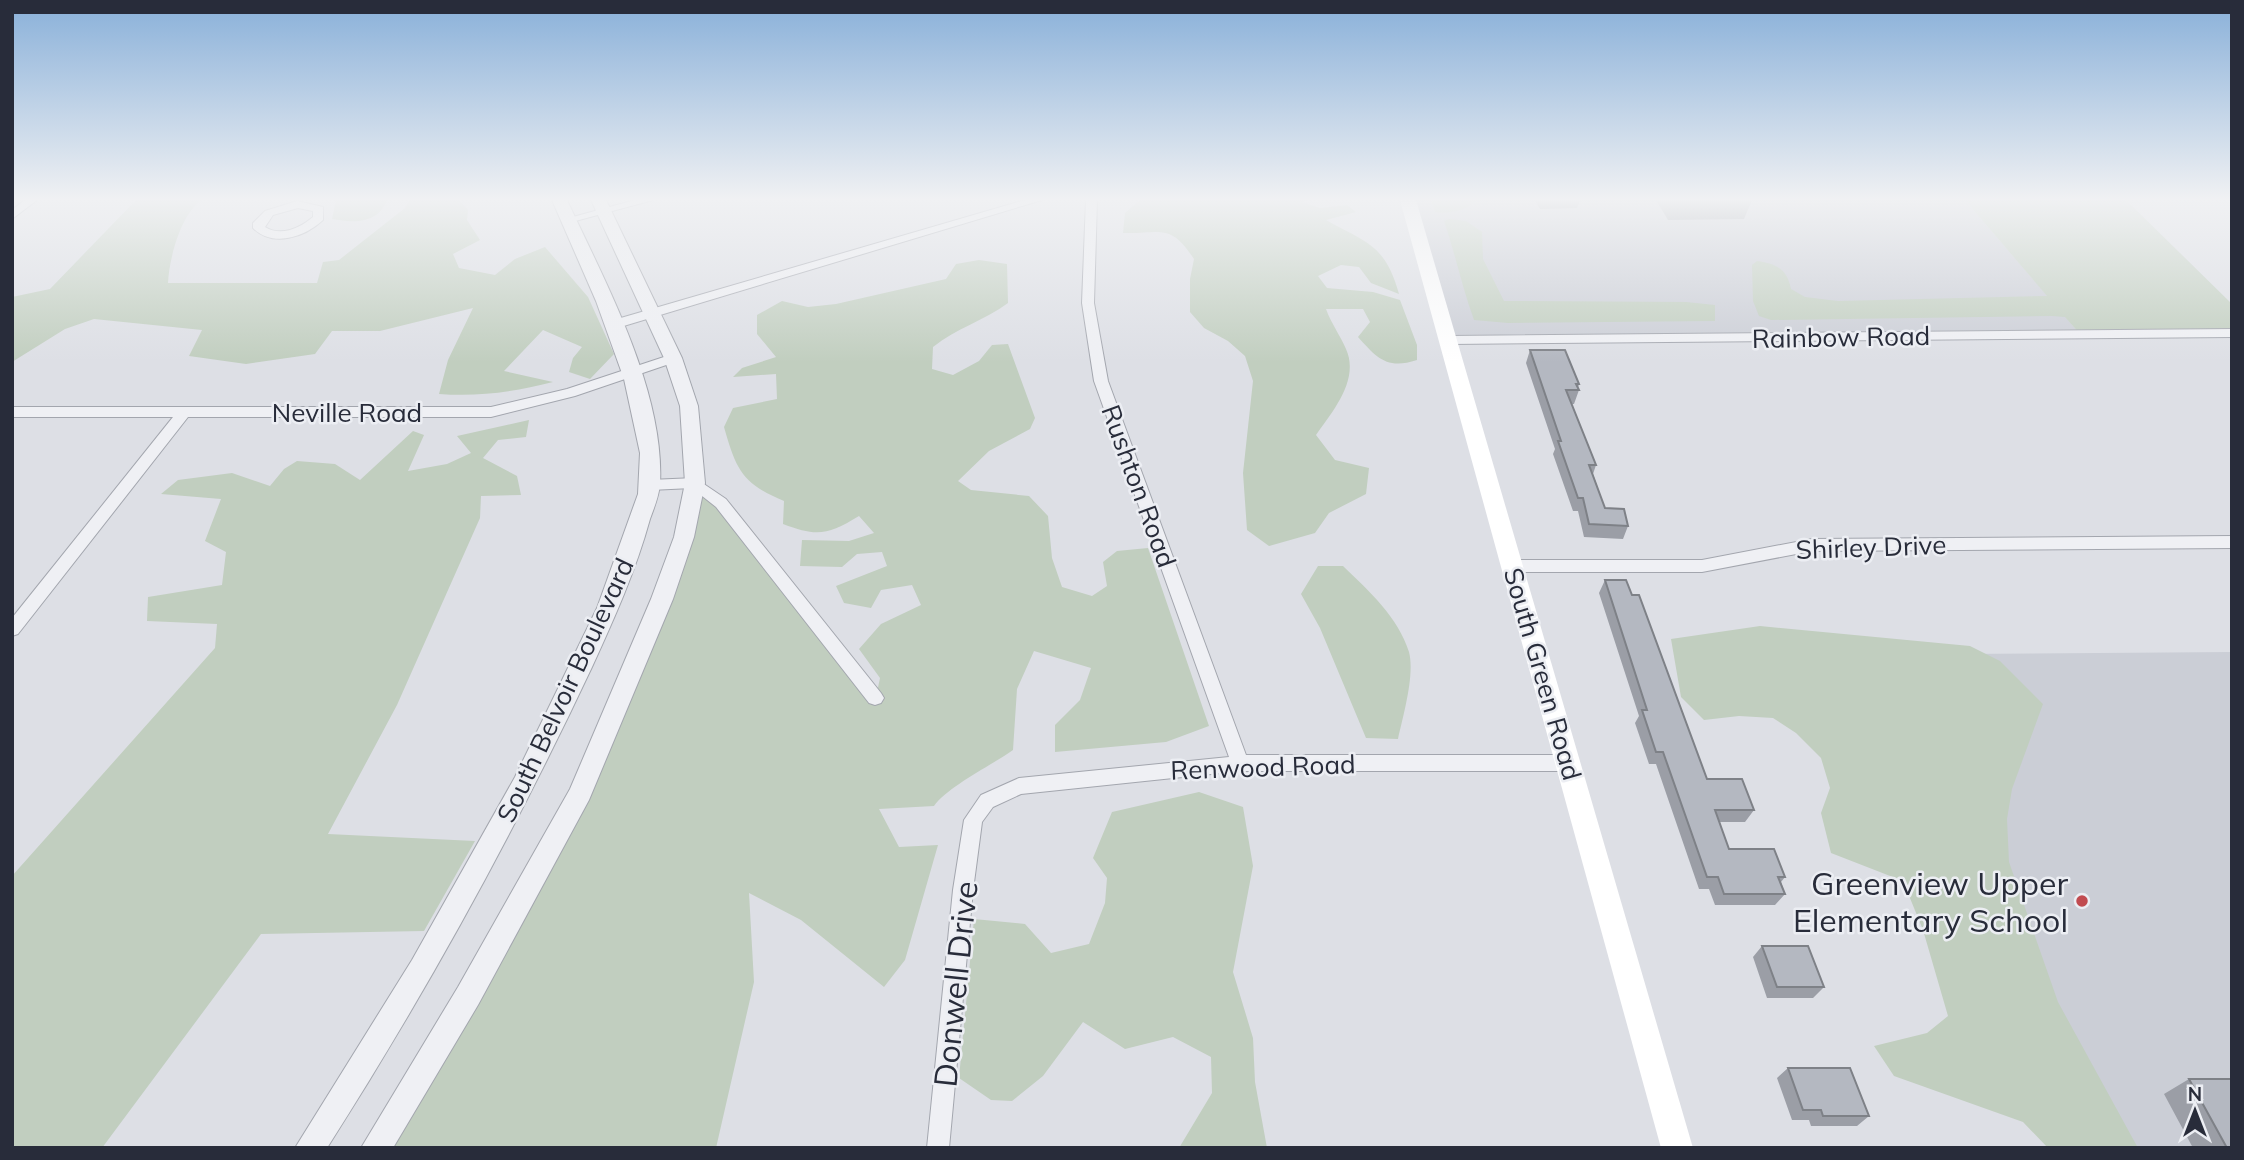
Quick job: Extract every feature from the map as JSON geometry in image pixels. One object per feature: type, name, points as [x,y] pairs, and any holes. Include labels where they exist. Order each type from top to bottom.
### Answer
[{"type":"main road","name":"South Green Road","points":[[1424,254],[1677,1148]]},
{"type":"street","name":"South Belvoir Boulevard","points":[[310,1148],[372,1054],[544,748],[615,594],[632,548],[650,485],[648,435],[631,373],[582,254]]},
{"type":"street","name":"South Belvoir Boulevard","points":[[376,1148],[468,996],[580,793],[662,599],[684,537],[695,484],[689,406],[673,358],[624,254]]},
{"type":"street","points":[[612,325],[853,254]]},
{"type":"street","name":"Rushton Road","points":[[1089,254],[1088,303],[1101,381],[1240,763]]},
{"type":"street","name":"Rainbow Road","points":[[1450,340],[2232,333]]},
{"type":"street","name":"Neville Road","points":[[12,412],[492,412],[570,393],[673,358]]},
{"type":"street","points":[[12,630],[184,412]]},
{"type":"street","points":[[650,485],[695,484],[733,516],[876,698]]},
{"type":"street","name":"Shirley Drive","points":[[1512,566],[1702,566],[1812,545],[2232,542]]},
{"type":"street","name":"Renwood Road","points":[[973,820],[987,801],[1019,786],[1240,763],[1568,763]]},
{"type":"street","name":"Donwell Drive","points":[[938,1148],[963,890],[973,820]]},
{"type":"shaded area","points":[[1424,254],[2011,254],[2080,334],[1450,340]]},
{"type":"shaded area","name":"Greenview Upper Elementary School","points":[[2232,652],[2232,1148],[2050,1148],[1813,655]]},
{"type":"green space","points":[[84,254],[173,254],[168,283],[317,283],[323,262],[339,260],[346,254],[453,254],[459,268],[495,275],[515,259],[527,254],[551,254],[588,297],[614,354],[590,379],[569,372],[573,358],[582,347],[543,330],[504,371],[553,382],[496,393],[439,394],[448,360],[473,308],[380,331],[332,331],[315,354],[246,364],[189,356],[202,330],[94,319],[65,329],[12,362],[12,297],[50,289]]},
{"type":"green space","points":[[1191,254],[1380,254],[1394,277],[1399,294],[1371,283],[1359,267],[1341,265],[1318,276],[1327,288],[1373,292],[1400,300],[1417,345],[1417,360],[1390,363],[1371,351],[1358,337],[1370,322],[1363,309],[1326,309],[1346,349],[1349,372],[1342,395],[1316,435],[1335,460],[1369,468],[1366,494],[1329,513],[1315,533],[1269,546],[1247,530],[1243,473],[1253,381],[1245,356],[1228,341],[1204,328],[1190,312],[1190,279],[1194,259]]},
{"type":"green space","points":[[1454,254],[1483,254],[1504,301],[1686,302],[1715,305],[1715,321],[1508,323],[1474,320]]},
{"type":"green space","points":[[2011,254],[2181,254],[2232,304],[2232,333],[2080,334],[2065,317],[2052,316],[1771,320],[1759,316],[1753,301],[1752,265],[1757,261],[1780,269],[1787,277],[1791,289],[1805,297],[1838,301],[2047,296]]},
{"type":"green space","points":[[979,260],[1007,264],[1008,303],[933,347],[932,369],[953,375],[979,361],[992,345],[1008,344],[1035,418],[1030,429],[989,451],[958,481],[971,490],[1029,496],[1048,516],[1052,558],[1062,587],[1092,596],[1107,586],[1103,562],[1117,551],[1148,548],[1209,726],[1166,742],[1055,752],[1055,725],[1080,700],[1091,668],[1034,651],[1017,689],[1013,750],[959,784],[934,806],[879,809],[899,847],[938,845],[905,960],[884,987],[801,920],[749,893],[754,982],[716,1148],[376,1148],[580,793],[695,483],[721,503],[876,697],[880,678],[859,649],[881,624],[921,605],[912,585],[881,590],[871,608],[844,603],[836,586],[887,566],[882,552],[857,554],[842,567],[800,566],[802,540],[849,541],[874,533],[859,516],[839,527],[822,532],[805,531],[783,524],[784,501],[759,488],[743,473],[737,464],[724,427],[733,408],[777,399],[776,374],[733,377],[742,368],[776,357],[757,334],[757,315],[782,301],[808,307],[836,304],[946,279],[956,264]]},
{"type":"green space","points":[[529,420],[526,437],[498,440],[483,458],[517,476],[521,495],[481,496],[480,518],[397,705],[328,834],[475,841],[424,931],[261,934],[102,1148],[12,1148],[12,876],[215,648],[217,624],[147,621],[148,597],[222,585],[226,552],[205,541],[221,499],[161,494],[178,480],[232,473],[270,486],[284,469],[297,461],[335,464],[360,480],[413,431],[424,435],[408,471],[447,464],[471,453],[457,436]]},
{"type":"green space","points":[[1318,566],[1343,566],[1382,605],[1404,639],[1409,652],[1411,672],[1398,739],[1366,738],[1320,628],[1301,594]]},
{"type":"green space","points":[[1760,626],[1970,646],[2000,661],[2043,704],[2012,789],[2007,819],[2009,862],[2058,1002],[2138,1148],[2048,1148],[2023,1122],[1894,1076],[1874,1046],[1927,1033],[1948,1016],[1923,930],[1903,881],[1831,853],[1821,813],[1830,788],[1821,758],[1796,733],[1773,718],[1739,716],[1704,720],[1681,697],[1671,639]]},
{"type":"green space","points":[[1199,792],[1243,807],[1253,866],[1233,972],[1253,1038],[1255,1082],[1267,1148],[1179,1148],[1212,1093],[1211,1057],[1173,1037],[1125,1049],[1083,1022],[1043,1076],[1012,1101],[991,1100],[959,1078],[974,919],[1025,924],[1051,953],[1089,944],[1105,903],[1107,878],[1093,858],[1112,812]]},
{"type":"building","points":[[1530,350],[1565,350],[1579,384],[1576,384],[1579,390],[1566,390],[1596,465],[1589,465],[1605,508],[1624,509],[1628,526],[1589,524],[1583,498],[1578,498],[1558,441],[1561,441]]},
{"type":"building","points":[[1605,580],[1626,580],[1632,595],[1639,595],[1707,779],[1742,779],[1754,810],[1715,810],[1729,849],[1774,849],[1785,877],[1778,877],[1785,894],[1724,894],[1718,877],[1707,877],[1663,752],[1656,752],[1642,710],[1647,710]]},
{"type":"building","points":[[1762,946],[1808,946],[1824,987],[1777,987]]},
{"type":"building","points":[[1788,1068],[1850,1068],[1869,1116],[1823,1116],[1821,1110],[1803,1110]]},
{"type":"building","points":[[2189,1079],[2232,1079],[2232,1148],[2227,1148]]},
{"type":"place","name":"Greenview Upper Elementary School","points":[[2082,901]]}]
